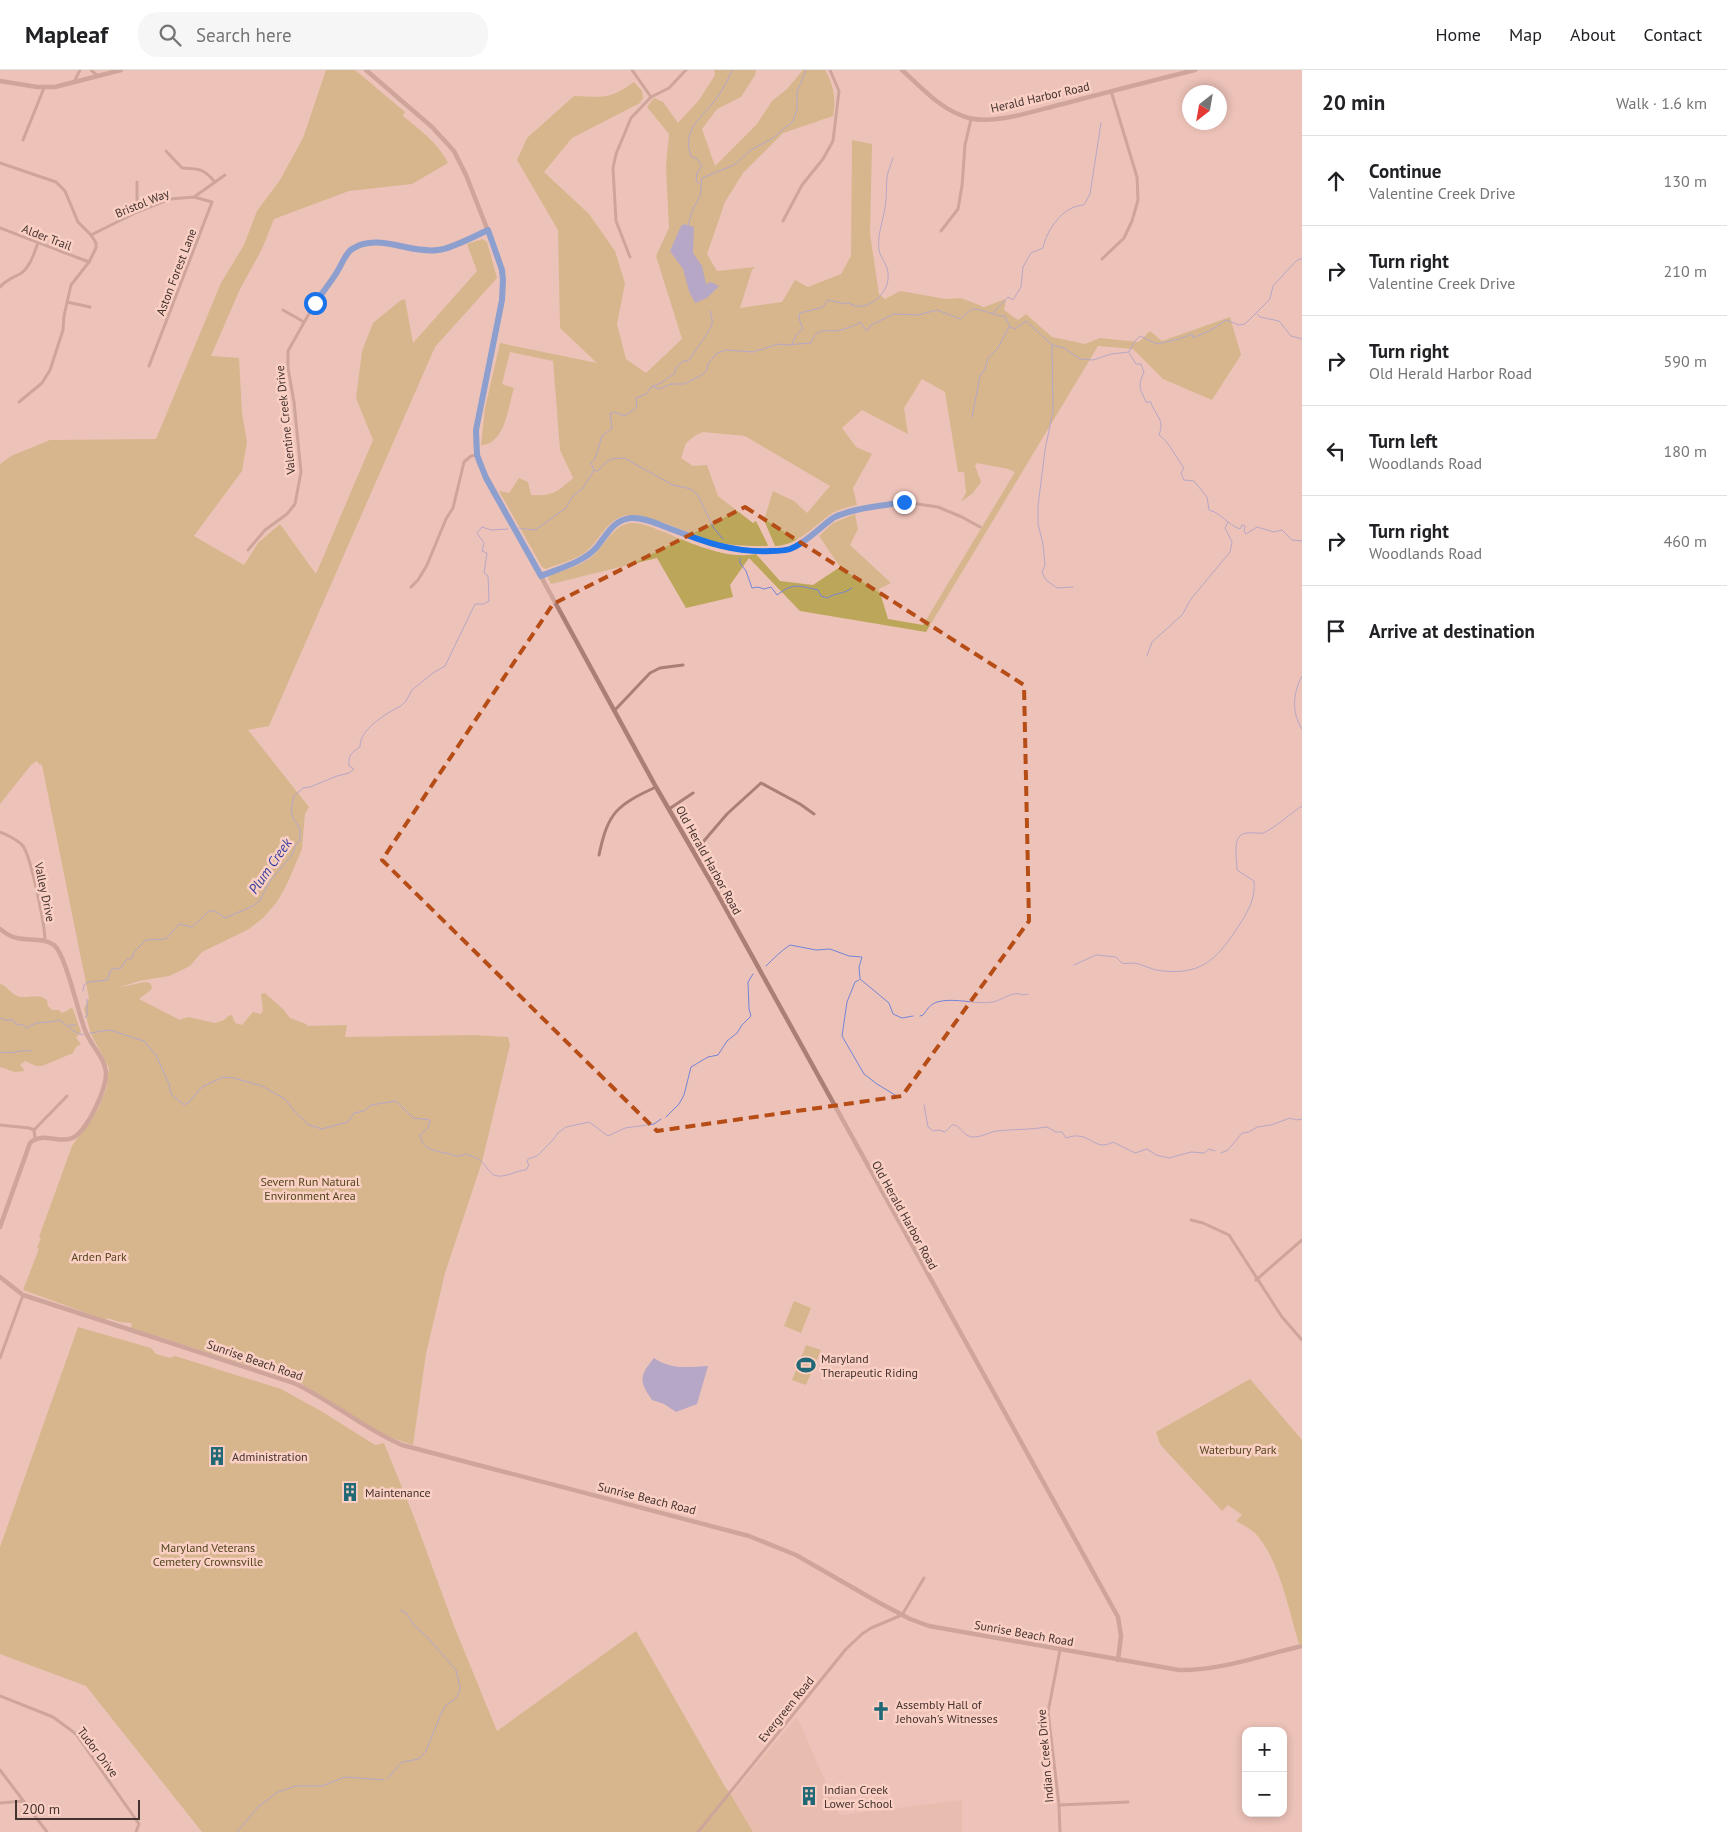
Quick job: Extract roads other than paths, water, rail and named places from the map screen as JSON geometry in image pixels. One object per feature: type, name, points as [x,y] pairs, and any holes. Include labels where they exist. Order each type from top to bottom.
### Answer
[{"type":"street","points":[[74,83],[80,70]]},
{"type":"street","points":[[90,70],[98,76]]},
{"type":"street","points":[[0,81],[44,88],[74,83],[121,70]]},
{"type":"street","name":"Old Herald Harbor Road","points":[[366,70],[432,127],[454,151],[466,175],[502,270],[503,289],[476,424],[475,445],[486,478],[1118,1617],[1121,1636],[1118,1660]]},
{"type":"street","points":[[632,70],[651,97]]},
{"type":"street","points":[[630,257],[616,222],[613,168],[616,154],[631,118],[651,97],[669,88],[686,70]]},
{"type":"street","points":[[783,220],[802,186],[833,141],[840,91],[830,70]]},
{"type":"street","name":"Herald Harbor Road","points":[[902,70],[942,105],[971,119],[995,119],[1013,116],[1195,70]]},
{"type":"street","points":[[23,140],[44,88]]},
{"type":"street","points":[[1102,259],[1124,238],[1138,200],[1137,177],[1111,91]]},
{"type":"street","points":[[942,231],[958,209],[965,145],[971,119]]},
{"type":"street","points":[[166,151],[182,168],[200,169],[206,172],[214,182]]},
{"type":"street","points":[[0,163],[56,182],[65,191],[78,222],[96,242],[96,248],[89,262],[71,285],[63,330],[50,370],[42,383],[19,402]]},
{"type":"street","points":[[194,197],[225,175]]},
{"type":"street","points":[[137,182],[137,212]]},
{"type":"street","name":"Bristol Way","points":[[91,235],[137,212],[170,199],[194,197]]},
{"type":"street","name":"Aston Forest Lane","points":[[149,366],[212,202],[194,197]]},
{"type":"street","name":"Alder Trail","points":[[0,228],[89,262]]},
{"type":"street","name":"Valentine Creek Drive","points":[[248,550],[265,530],[287,514],[295,504],[301,472],[294,402],[288,368],[288,351],[304,322],[351,250],[364,244],[382,242],[413,250],[439,250],[488,230]]},
{"type":"street","points":[[0,287],[6,280],[20,273],[29,264],[38,243]]},
{"type":"street","points":[[67,302],[90,308]]},
{"type":"street","points":[[283,310],[304,322]]},
{"type":"street","points":[[411,587],[427,565],[446,519],[454,508],[464,462],[471,456],[477,455]]},
{"type":"street","points":[[541,576],[583,559],[595,549],[612,527],[621,520],[632,518],[646,520],[709,544],[744,551],[790,549],[834,518],[845,513],[904,502],[938,507],[962,516],[980,527]]},
{"type":"street","points":[[615,710],[650,673],[660,668],[683,665]]},
{"type":"street","points":[[692,850],[703,842],[727,814],[761,783],[800,804],[814,814]]},
{"type":"street","points":[[599,855],[610,821],[615,812],[631,799],[656,787]]},
{"type":"street","points":[[669,810],[693,793]]},
{"type":"street","name":"Valley Drive","points":[[0,832],[13,838],[24,847],[30,860],[46,941]]},
{"type":"street","points":[[0,930],[14,937],[46,941],[55,946],[61,955],[87,1036],[103,1062],[106,1075],[103,1089],[96,1105],[76,1135],[67,1140],[35,1138],[27,1146],[0,1227]]},
{"type":"street","points":[[34,1130],[67,1096]]},
{"type":"street","points":[[0,1125],[34,1130]]},
{"type":"street","points":[[34,1130],[35,1138]]},
{"type":"street","points":[[1191,1220],[1203,1223],[1229,1235],[1256,1280],[1282,1317],[1302,1340]]},
{"type":"street","points":[[1256,1280],[1302,1240]]},
{"type":"street","name":"Sunrise Beach Road","points":[[0,1277],[23,1295],[288,1380],[313,1392],[371,1430],[402,1445],[755,1538],[796,1555],[902,1615],[929,1626],[1173,1670],[1199,1670],[1302,1646]]},
{"type":"street","points":[[0,1358],[23,1295]]},
{"type":"street","points":[[902,1615],[924,1578]]},
{"type":"street","name":"Evergreen Road","points":[[698,1832],[846,1649],[862,1634],[902,1615]]},
{"type":"street","name":"Indian Creek Drive","points":[[1060,1650],[1048,1712],[1059,1804],[1060,1832]]},
{"type":"street","name":"Tudor Drive","points":[[0,1696],[53,1717],[76,1734],[139,1824],[136,1832]]},
{"type":"street","points":[[0,1770],[47,1832]]},
{"type":"street","points":[[0,1802],[23,1801]]},
{"type":"street","points":[[1059,1804],[1128,1802]]},
{"type":"water","points":[[684,224],[694,227],[693,253],[702,266],[706,284],[711,282],[719,286],[707,298],[695,303],[689,291],[683,269],[670,251],[681,226]]},
{"type":"water","points":[[654,1358],[674,1366],[708,1366],[697,1404],[676,1412],[664,1404],[652,1400],[642,1379],[643,1374]]},
{"type":"waterway","points":[[700,184],[696,181],[697,173],[702,166],[697,159],[691,156],[689,138],[695,124],[717,98],[732,70]]},
{"type":"waterway","points":[[688,226],[692,211],[700,196],[702,178],[734,165],[751,150],[773,138],[793,121],[797,109],[797,92],[806,70]]},
{"type":"waterway","points":[[993,313],[1008,297],[1013,300],[1021,287],[1023,267],[1031,253],[1043,248],[1048,233],[1057,220],[1069,209],[1084,205],[1090,194],[1101,123]]},
{"type":"waterway","points":[[792,344],[797,334],[803,329],[799,319],[800,313],[823,307],[828,300],[862,306],[874,301],[884,291],[887,285],[888,274],[880,253],[879,239],[886,204],[887,177],[893,158]]},
{"type":"waterway","name":"Plum Creek","points":[[519,528],[535,530],[566,508],[573,496],[583,488],[594,470],[591,463],[595,459],[602,436],[612,428],[610,414],[615,412],[626,415],[637,407],[636,398],[646,394],[652,386],[659,389],[671,384],[684,384],[702,375],[717,353],[727,350],[753,352],[779,344],[811,343],[819,332],[839,330],[860,322],[867,331],[871,325],[894,314],[918,315],[937,310],[960,319],[972,309],[1005,316],[1010,327],[1015,329],[1026,321],[1052,345],[1064,348],[1080,359],[1093,360],[1111,354],[1129,352],[1140,336],[1157,344],[1192,334],[1193,338],[1213,329],[1226,320],[1239,325],[1245,324],[1270,299],[1273,286],[1296,261],[1302,258]]},
{"type":"waterway","points":[[653,386],[675,373],[676,368],[683,361],[688,361],[712,324],[710,311]]},
{"type":"waterway","name":"Plum Creek","points":[[1257,314],[1260,317],[1279,321],[1291,336],[1302,339]]},
{"type":"waterway","points":[[972,417],[980,376],[985,369],[988,358],[998,348],[1009,327]]},
{"type":"waterway","points":[[1052,346],[1053,411],[1045,450],[1038,506],[1038,524],[1043,544],[1045,565],[1042,572],[1046,580],[1057,588],[1073,587]]},
{"type":"waterway","points":[[1129,353],[1136,364],[1141,364],[1144,372],[1140,387],[1146,402],[1151,402],[1160,420],[1159,435],[1169,445],[1184,468],[1181,473],[1184,480],[1194,481],[1207,497],[1209,510],[1217,513],[1240,529],[1242,525],[1245,526],[1244,531],[1246,534],[1257,527],[1274,532],[1282,530],[1292,540],[1302,541]]},
{"type":"waterway","points":[[594,470],[598,471],[611,459],[624,458],[673,485],[691,489],[698,495],[713,527],[723,539]]},
{"type":"waterway","points":[[1147,656],[1152,642],[1182,615],[1191,599],[1230,552],[1232,542],[1225,528],[1228,522]]},
{"type":"waterway","name":"Plum Creek","points":[[83,991],[84,985],[89,982],[107,980],[111,970],[114,968],[120,969],[126,960],[132,958],[134,952],[146,940],[166,939],[179,924],[192,927],[209,911],[215,911],[225,918],[253,906],[260,900],[270,881],[292,855],[296,844],[300,841],[300,829],[291,811],[294,796],[303,788],[349,773],[354,769],[349,766],[350,756],[360,747],[364,734],[369,728],[388,713],[401,706],[412,690],[445,666],[475,604],[484,604],[489,601],[488,576],[484,573],[487,553],[482,551],[484,543],[477,533],[482,527],[491,530],[508,529]]},
{"type":"waterway","points":[[740,559],[740,563],[746,571],[752,588],[764,589],[771,587],[777,595],[788,588],[797,586],[818,590],[821,596],[827,598],[852,588]]},
{"type":"waterway","points":[[1302,676],[1294,702],[1298,723],[1302,729]]},
{"type":"waterway","points":[[1074,965],[1096,955],[1116,957],[1122,963],[1134,963],[1156,970],[1171,972],[1184,971],[1205,964],[1230,939],[1245,916],[1254,894],[1254,881],[1237,870],[1236,847],[1239,838],[1242,834],[1263,833],[1267,831],[1302,806]]},
{"type":"waterway","points":[[766,966],[790,945],[816,950],[830,949],[849,956],[862,957],[859,967],[860,979],[889,1003],[893,1014],[902,1018],[913,1016]]},
{"type":"waterway","points":[[666,1117],[679,1104],[684,1095],[691,1067],[708,1057],[718,1055],[727,1041],[737,1033],[751,1016],[748,982],[753,974]]},
{"type":"waterway","points":[[859,980],[855,982],[847,1002],[842,1036],[864,1074],[900,1098]]},
{"type":"waterway","points":[[920,1016],[937,1002],[951,1000],[986,1003],[1016,994],[1028,994]]},
{"type":"waterway","name":"Plum Creek","points":[[85,1017],[87,1016],[87,999]]},
{"type":"waterway","points":[[0,1018],[13,1020],[16,1024],[27,1028],[34,1024],[59,1020],[83,1035]]},
{"type":"waterway","name":"Plum Creek","points":[[69,1025],[76,1025]]},
{"type":"waterway","points":[[90,1033],[110,1030],[144,1041],[156,1055],[169,1084],[171,1094],[184,1105],[202,1087],[223,1077],[262,1086],[285,1099],[309,1125],[322,1129],[348,1122],[354,1113],[364,1111],[371,1105],[396,1101],[413,1118],[430,1120],[428,1128],[420,1135],[423,1144],[433,1150],[455,1156],[465,1154],[477,1158],[496,1176],[526,1170],[529,1165],[528,1159],[537,1156],[566,1127],[589,1122],[608,1136],[625,1128],[654,1124],[661,1119]]},
{"type":"waterway","points":[[0,1052],[32,1051]]},
{"type":"waterway","points":[[924,1105],[928,1127],[933,1131],[945,1132],[952,1125],[955,1125],[968,1136],[974,1137],[997,1131],[1047,1127],[1056,1132],[1062,1132],[1066,1138],[1081,1136],[1101,1145],[1113,1142],[1135,1153],[1147,1149],[1156,1155],[1169,1158],[1191,1152],[1204,1153],[1209,1149],[1215,1151]]},
{"type":"waterway","points":[[1221,1153],[1228,1150],[1242,1133],[1290,1118],[1302,1119]]},
{"type":"waterway","points":[[388,1778],[402,1762],[419,1759],[426,1751],[441,1714],[446,1705],[455,1699],[460,1687],[456,1670],[414,1625],[406,1613],[400,1610]]},
{"type":"waterway","points":[[237,1832],[259,1806],[278,1792],[296,1786],[322,1786],[345,1777],[384,1780]]},
{"type":"place","name":"Maryland Therapeutic Riding","points":[[806,1365]]},
{"type":"place","name":"Administration","points":[[217,1456]]},
{"type":"place","name":"Maintenance","points":[[350,1492]]},
{"type":"place","name":"Assembly Hall of Jehovah's Witnesses","points":[[881,1711]]},
{"type":"place","name":"Indian Creek Lower School","points":[[809,1796]]},
{"type":"park label","name":"Severn Run Natural Environment Area","points":[[310,1188]]},
{"type":"park label","name":"Arden Park","points":[[99,1256]]},
{"type":"park label","name":"Waterbury Park","points":[[1238,1449]]},
{"type":"park label","name":"Maryland Veterans Cemetery Crownsville","points":[[208,1554]]}]
